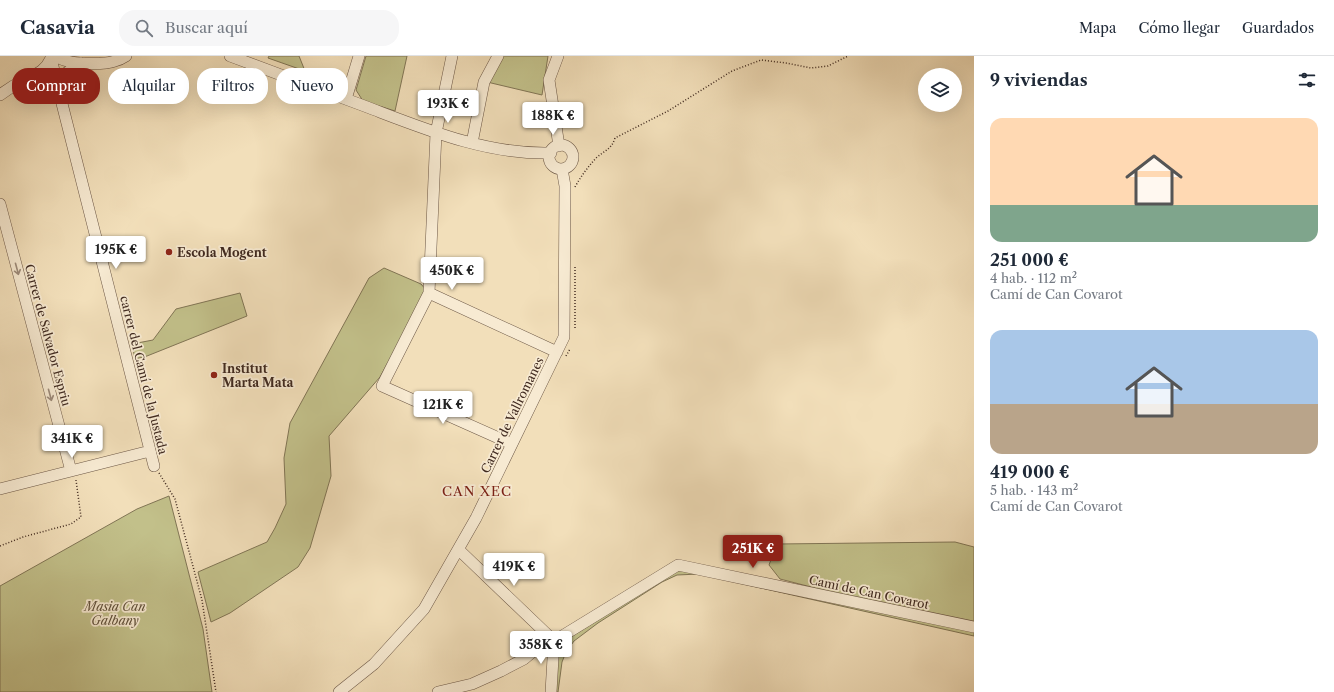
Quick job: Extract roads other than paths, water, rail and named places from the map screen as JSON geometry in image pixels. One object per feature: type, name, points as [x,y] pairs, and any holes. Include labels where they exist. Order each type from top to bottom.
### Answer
[{"type":"street","points":[[44,68],[53,56],[66,61],[81,63],[114,62],[126,56]]},
{"type":"street","name":"carrer del Camí de la Justada","points":[[53,56],[54,68]]},
{"type":"street","points":[[230,56],[276,73]]},
{"type":"street","points":[[348,92],[358,56]]},
{"type":"street","points":[[452,56],[436,133],[429,293],[382,386],[512,444]]},
{"type":"street","points":[[472,142],[484,82],[498,56]]},
{"type":"street","points":[[348,100],[436,133],[486,146],[524,152],[555,150],[566,147],[570,149],[573,156],[569,166],[562,169],[555,167],[550,161],[555,150],[549,80],[558,56]]},
{"type":"street","points":[[74,68],[81,63]]},
{"type":"street","points":[[0,95],[12,88]]},
{"type":"street","name":"carrer del Camí de la Justada","points":[[62,104],[154,466]]},
{"type":"street","name":"Carrer de Vallromanes","points":[[339,692],[374,664],[424,609],[459,550],[512,444],[562,355],[564,337],[565,186],[562,169]]},
{"type":"street","name":"Carrer de Salvador Espriu","points":[[0,204],[73,471]]},
{"type":"street","points":[[429,293],[562,355]]},
{"type":"street","points":[[0,489],[150,451]]},
{"type":"street","points":[[459,550],[552,639],[550,692]]},
{"type":"street","name":"Camí de Can Covarot","points":[[438,692],[472,684],[510,667],[552,639],[678,565],[974,627]]},
{"type":"place","name":"Escola Mogent","points":[[169,252]]},
{"type":"place","name":"Institut Marta Mata","points":[[214,375]]},
{"type":"district","name":"CAN XEC","points":[[477,491]]},
{"type":"park label","name":"Masia Can Galbany","points":[[115,613]]}]
